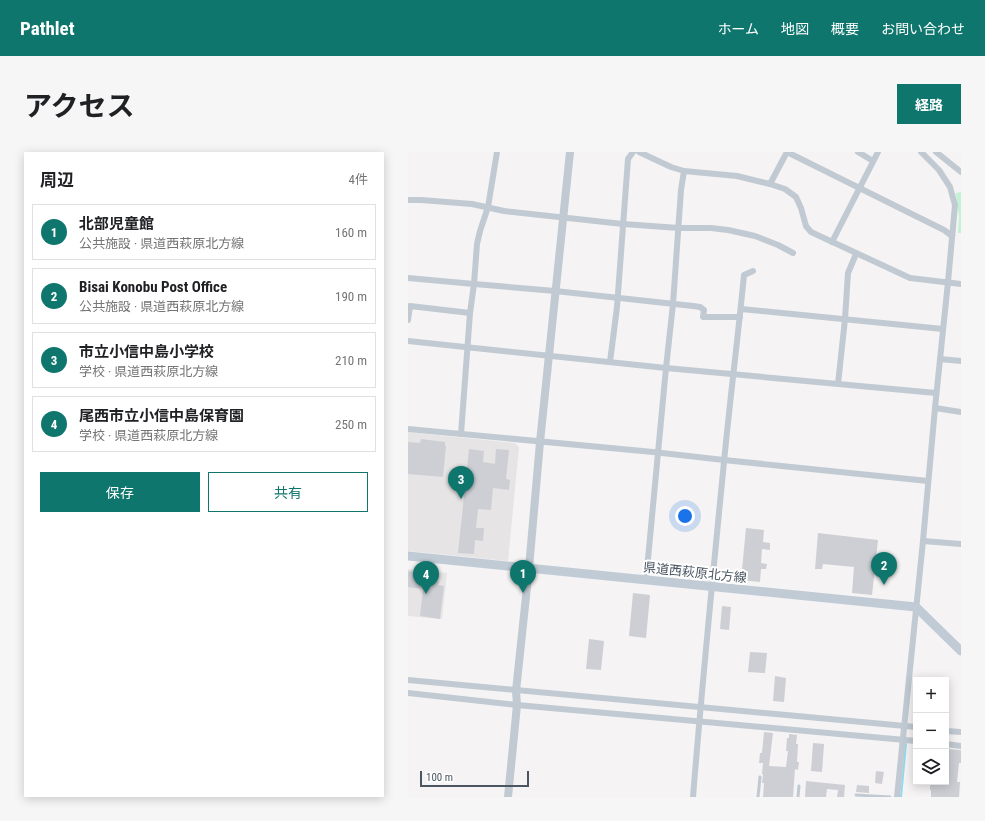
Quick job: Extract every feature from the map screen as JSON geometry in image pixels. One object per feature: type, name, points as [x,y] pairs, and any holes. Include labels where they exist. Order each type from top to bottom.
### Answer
[{"type":"main road","name":"県道西萩原北方線","points":[[408,556],[916,607]]},
{"type":"main road","points":[[916,607],[960,649]]},
{"type":"street","points":[[461,434],[470,313],[478,244],[480,231],[488,207],[497,152]]},
{"type":"street","points":[[508,797],[517,705],[516,691],[570,152]]},
{"type":"street","points":[[610,362],[617,297],[628,159],[633,152]]},
{"type":"street","points":[[640,152],[671,167],[684,171],[737,176],[785,189],[796,197],[806,226],[811,232],[910,278],[961,284]]},
{"type":"street","points":[[770,184],[787,152],[944,230],[952,236]]},
{"type":"street","points":[[858,152],[873,161]]},
{"type":"street","points":[[832,242],[878,152]]},
{"type":"street","points":[[897,797],[955,205],[950,187],[939,170],[922,152]]},
{"type":"street","points":[[936,152],[961,172]]},
{"type":"street","points":[[646,580],[673,304],[681,190],[684,171]]},
{"type":"street","points":[[408,200],[472,204],[504,211],[623,224],[728,230],[766,240],[792,253]]},
{"type":"street","points":[[838,384],[848,273],[856,254]]},
{"type":"street","points":[[693,797],[700,707],[724,460],[744,275],[753,271]]},
{"type":"street","points":[[408,278],[617,297],[700,307],[704,310],[703,317],[740,317]]},
{"type":"street","points":[[408,320],[410,306],[470,313]]},
{"type":"street","points":[[741,309],[943,329]]},
{"type":"street","points":[[408,341],[666,368],[936,393]]},
{"type":"street","points":[[940,359],[961,361]]},
{"type":"street","points":[[935,408],[961,412]]},
{"type":"street","points":[[408,429],[658,452],[928,481]]},
{"type":"street","points":[[923,541],[961,544]]},
{"type":"street","points":[[408,680],[913,727]]},
{"type":"street","points":[[408,693],[517,705],[913,741]]},
{"type":"street","points":[[949,731],[961,732]]},
{"type":"street","points":[[949,744],[961,746]]},
{"type":"lane","points":[[758,797],[760,778]]},
{"type":"lane","points":[[798,797],[799,786]]},
{"type":"lane","points":[[856,795],[890,797]]},
{"type":"shaded area","points":[[408,432],[515,443],[519,447],[508,561],[408,551]]},
{"type":"shaded area","points":[[408,569],[447,573],[442,619],[408,616]]},
{"type":"green space","points":[[961,192],[961,233],[958,233],[959,217],[956,193]]},
{"type":"building","points":[[421,439],[445,442],[446,446],[443,477],[408,474],[408,442],[420,443]]},
{"type":"building","points":[[469,449],[484,451],[483,462],[495,464],[496,449],[509,450],[506,479],[510,480],[509,490],[493,488],[491,510],[478,509],[476,528],[484,528],[483,541],[475,540],[474,554],[458,553]]},
{"type":"building","points":[[746,528],[764,530],[763,542],[770,543],[770,550],[762,549],[761,563],[767,564],[766,569],[761,569],[760,582],[741,580]]},
{"type":"building","points":[[818,533],[878,540],[872,595],[852,593],[854,567],[823,564],[822,569],[815,569]]},
{"type":"building","points":[[408,571],[423,573],[424,575],[437,576],[436,581],[439,581],[438,585],[444,586],[440,619],[420,616],[423,589],[408,587]]},
{"type":"building","points":[[633,593],[650,595],[646,638],[629,636]]},
{"type":"building","points":[[722,606],[731,607],[729,630],[720,629]]},
{"type":"building","points":[[589,639],[604,641],[601,670],[586,669]]},
{"type":"building","points":[[750,652],[767,653],[765,673],[748,672]]},
{"type":"building","points":[[775,676],[786,678],[784,702],[773,701]]},
{"type":"building","points":[[764,732],[773,733],[769,766],[786,767],[788,751],[786,751],[787,738],[789,738],[789,734],[797,735],[797,762],[799,762],[798,770],[795,769],[793,797],[763,797],[763,763],[759,763],[760,753],[762,753]]},
{"type":"building","points":[[813,743],[824,744],[822,772],[811,771]]},
{"type":"building","points":[[949,749],[961,750],[961,763],[959,763],[957,782],[960,782],[959,797],[931,797],[930,785],[949,785]]},
{"type":"building","points":[[876,771],[884,772],[882,784],[875,783]]},
{"type":"building","points":[[806,781],[845,785],[844,797],[837,797],[838,790],[827,789],[826,797],[805,797]]},
{"type":"building","points":[[857,785],[869,786],[869,793],[856,792]]},
{"type":"waterway","points":[[901,797],[906,744]]},
{"type":"place","name":"市立小信中島小学校","points":[[461,499]]},
{"type":"place","name":"Bisai Konobu Post Office","points":[[884,585]]},
{"type":"place","name":"北部児童館","points":[[523,593]]},
{"type":"place","name":"尾西市立小信中島保育園","points":[[426,594]]}]
